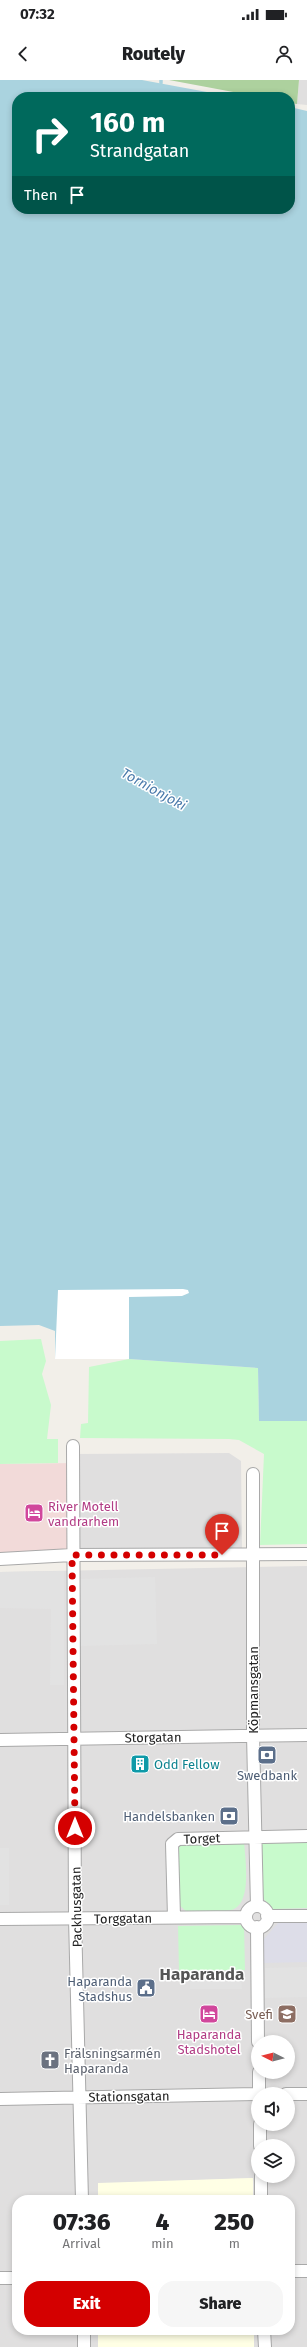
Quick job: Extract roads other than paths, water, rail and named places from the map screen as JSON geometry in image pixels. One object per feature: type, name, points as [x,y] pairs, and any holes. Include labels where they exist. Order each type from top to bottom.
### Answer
[{"type":"street","name":"Packhusgatan","points":[[73,1446],[72,1555],[75,1739],[75,1918],[82,2195]]},
{"type":"street","name":"Köpmansgatan","points":[[253,1474],[253,1735],[257,1906]]},
{"type":"street","points":[[0,1559],[72,1555],[307,1554]]},
{"type":"street","name":"Storgatan","points":[[0,1740],[307,1734]]},
{"type":"street","name":"Torget","points":[[174,1917],[172,1844],[178,1839],[307,1836]]},
{"type":"street","points":[[257,1906],[263,1908],[267,1916],[265,1923],[257,1927],[250,1925],[246,1917],[248,1910],[257,1906]]},
{"type":"street","points":[[267,1916],[307,1916]]},
{"type":"street","name":"Torggatan","points":[[0,1920],[246,1917]]},
{"type":"street","points":[[257,1927],[258,2035]]},
{"type":"street","name":"Stationsgatan","points":[[0,2099],[251,2094]]},
{"type":"street","points":[[295,2094],[307,2094]]},
{"type":"street","points":[[261,2183],[261,2195]]},
{"type":"street","points":[[295,2272],[307,2271]]},
{"type":"street","points":[[0,2278],[12,2278]]},
{"type":"street","points":[[84,2335],[84,2347]]},
{"type":"street","points":[[264,2335],[265,2347]]},
{"type":"water","name":"Tornionjoki","points":[[0,80],[142,80],[207,92],[12,92],[12,214],[295,214],[295,108],[307,111],[307,1421],[259,1421],[258,1368],[129,1359],[55,1359],[55,1331],[39,1325],[0,1326]]},
{"type":"place","name":"River Motell vandrarhem","points":[[34,1513]]},
{"type":"place","name":"Swedbank","points":[[267,1755]]},
{"type":"place","name":"Odd Fellow","points":[[140,1764]]},
{"type":"place","name":"Handelsbanken","points":[[229,1816]]},
{"type":"place","name":"Haparanda Stadshus","points":[[146,1988]]},
{"type":"place","name":"Haparanda Stadshotel","points":[[209,2014]]},
{"type":"place","name":"Svefi","points":[[287,2014]]},
{"type":"place","name":"Frälsningsarmén Haparanda","points":[[50,2060]]},
{"type":"district","name":"Haparanda","points":[[202,1974]]}]
